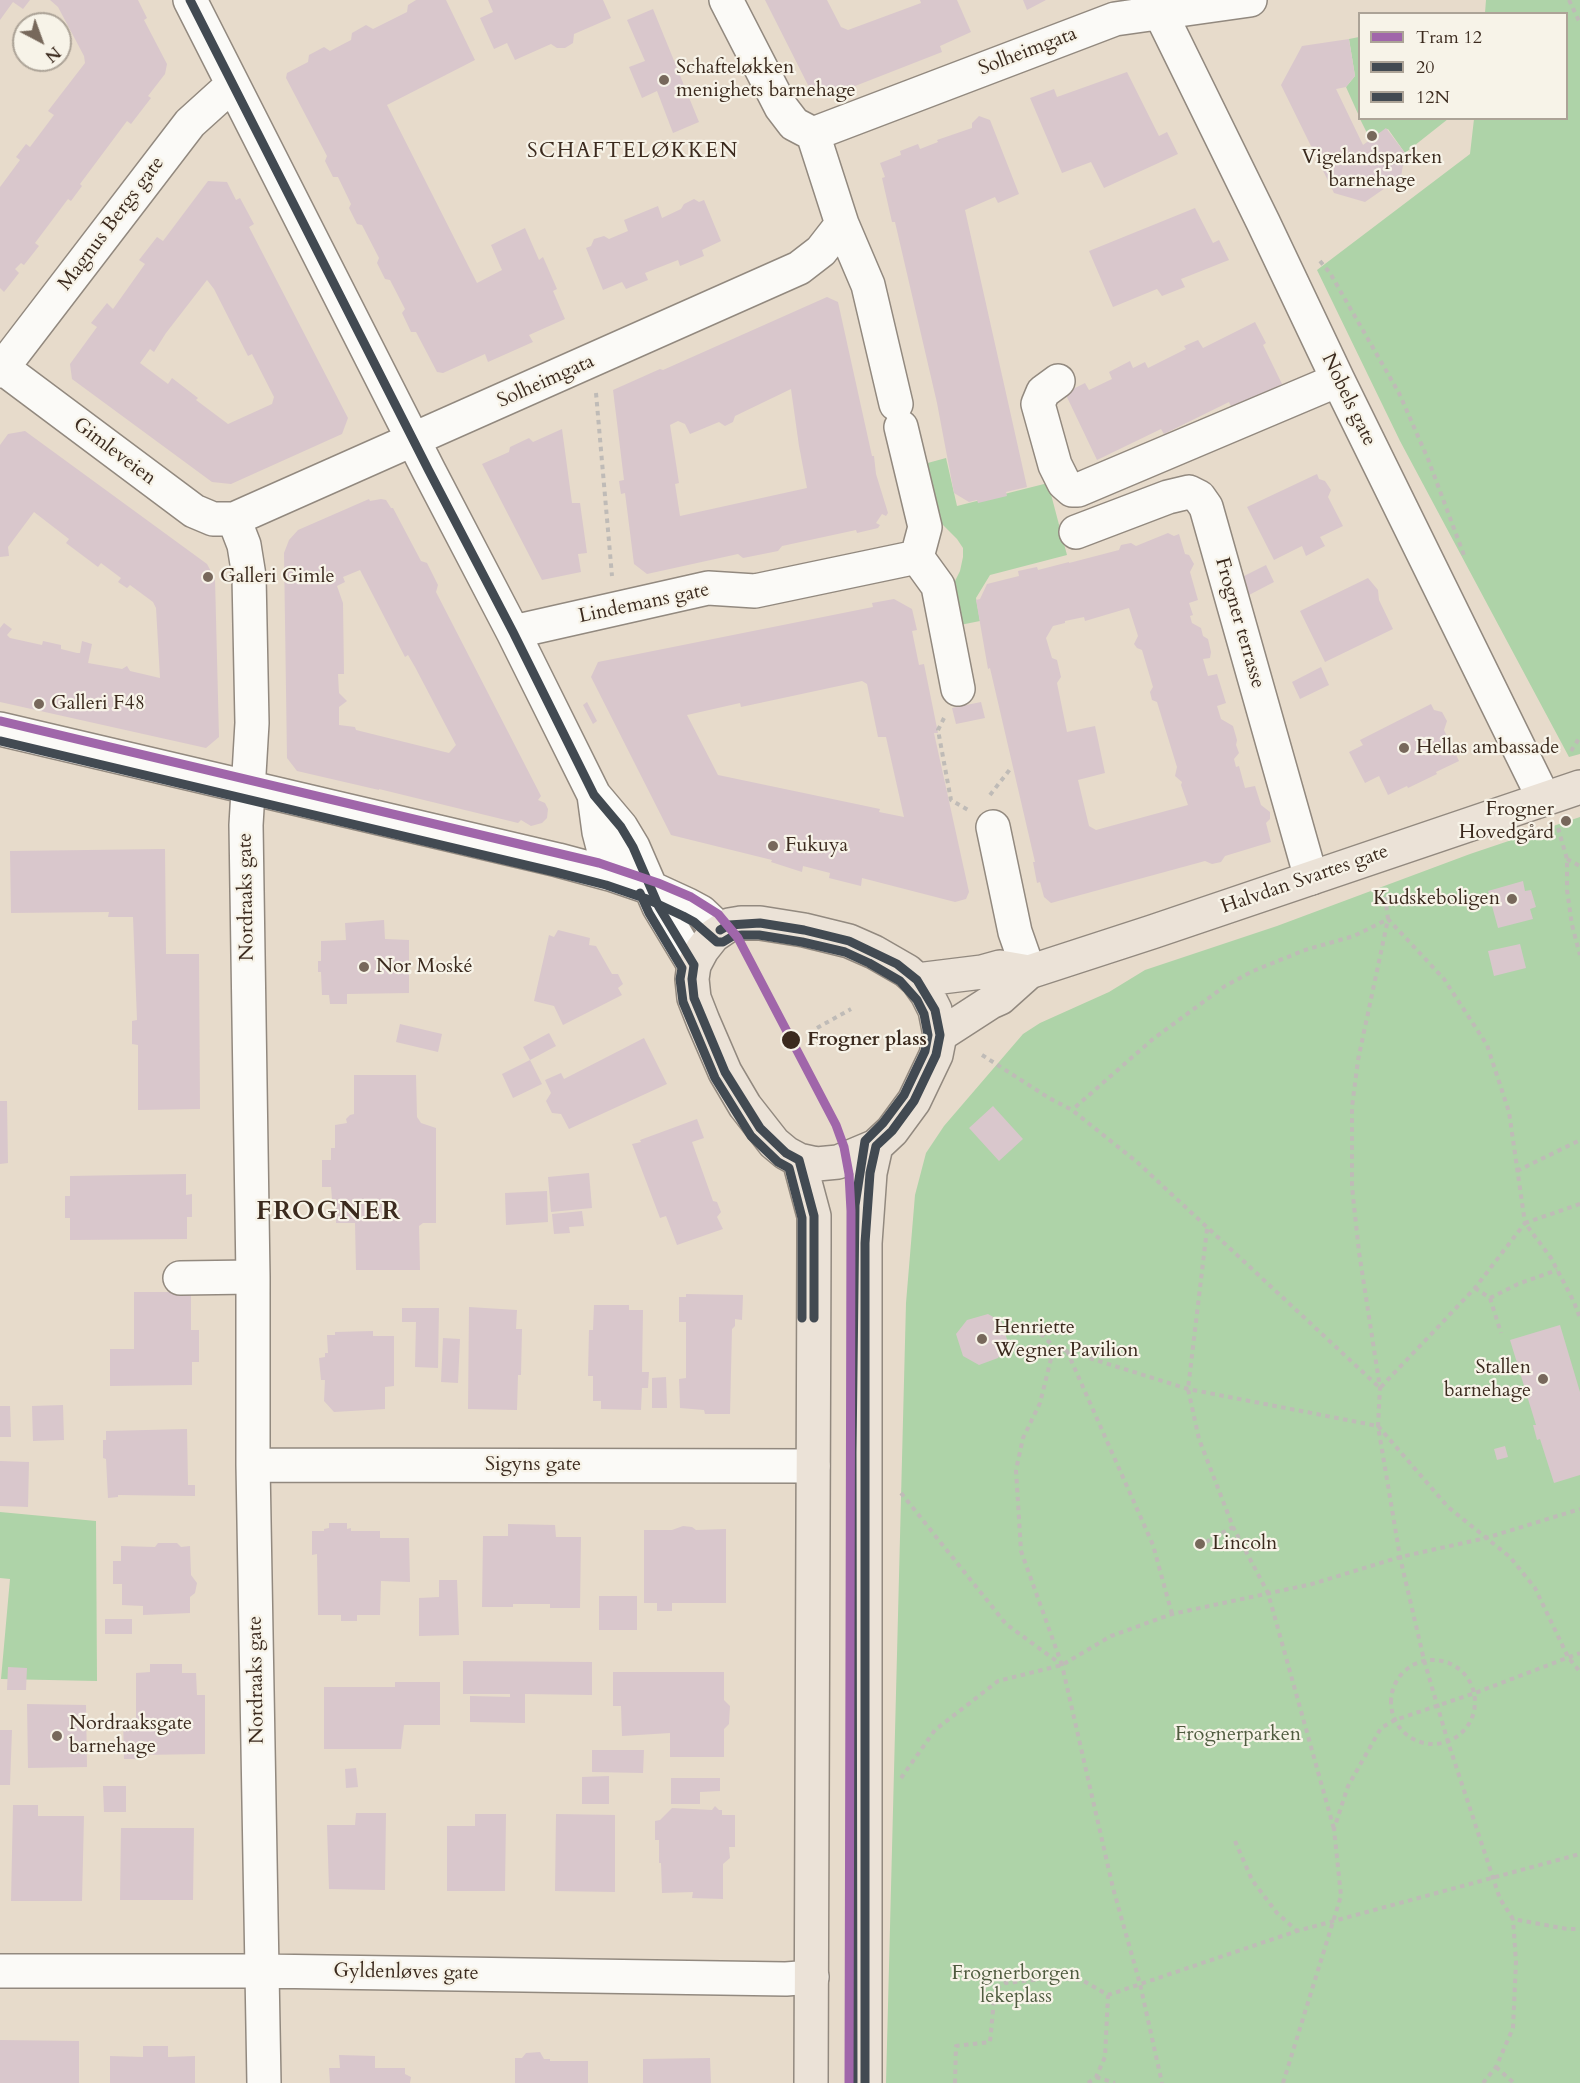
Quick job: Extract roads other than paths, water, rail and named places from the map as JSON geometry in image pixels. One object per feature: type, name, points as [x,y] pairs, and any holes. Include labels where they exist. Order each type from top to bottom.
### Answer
[{"type":"main road","name":"Halvdan Svartes gate","points":[[940,1035],[1000,998],[1029,972],[1311,878],[1549,809],[1580,787]]},
{"type":"main road","points":[[741,922],[760,923],[804,930],[849,941],[897,964],[917,980],[935,1010],[940,1035],[936,1055],[914,1101],[892,1131],[876,1146],[838,1162],[818,1164],[799,1160],[780,1148],[760,1128],[725,1071],[694,998],[692,979],[694,965],[702,950],[720,930],[741,922]]},
{"type":"main road","name":"Halvdan Svartes gate","points":[[917,980],[982,972],[1000,967],[1029,972]]},
{"type":"main road","points":[[865,2083],[864,1452],[867,1205],[876,1146]]},
{"type":"main road","points":[[799,1160],[814,1216],[812,2083]]},
{"type":"street","points":[[190,0],[594,795],[621,827],[633,847],[659,907],[694,965]]},
{"type":"street","points":[[726,0],[781,107],[794,124],[813,134],[842,224],[868,285],[925,527],[916,557],[938,586],[958,689]]},
{"type":"street","name":"Solheimgata","points":[[813,134],[1115,18],[1157,6],[1250,0]]},
{"type":"street","name":"Nobels gate","points":[[1157,6],[1549,809]]},
{"type":"street","name":"Magnus Bergs gate","points":[[1,369],[189,123],[232,85]]},
{"type":"street","name":"Solheimgata","points":[[234,519],[799,268],[821,251],[842,224]]},
{"type":"street","name":"Gimleveien","points":[[1,369],[194,511],[213,519],[234,519]]},
{"type":"street","points":[[1058,381],[1043,392],[1038,404],[1055,465],[1064,483],[1072,490],[1078,490],[1338,380]]},
{"type":"street","name":"Frogner terrasse","points":[[1076,532],[1168,496],[1189,492],[1203,502],[1311,878]]},
{"type":"street","name":"Nordraaks gate","points":[[234,519],[244,545],[249,576],[252,723],[246,825],[253,1277],[253,1465],[264,2083]]},
{"type":"street","name":"Lindemans gate","points":[[513,632],[708,588],[755,591],[916,557]]},
{"type":"street","points":[[0,729],[547,857],[610,874],[651,888],[701,912],[720,930]]},
{"type":"street","points":[[594,795],[599,832],[610,874]]},
{"type":"street","points":[[984,821],[1015,932],[1029,972]]},
{"type":"street","points":[[180,1278],[253,1277]]},
{"type":"street","name":"Sigyns gate","points":[[253,1465],[813,1466]]},
{"type":"street","name":"Gyldenløves gate","points":[[0,1971],[262,1971],[812,1977]]},
{"type":"tram line","name":"12","points":[[0,721],[599,863],[691,897],[718,914],[738,938],[836,1125],[844,1147],[849,1174],[851,1211],[849,2083]]},
{"type":"place","name":"Schafteløkken menighets barnehage","points":[[664,80]]},
{"type":"place","name":"Vigelandsparken barnehage","points":[[1372,136]]},
{"type":"place","name":"Galleri Gimle","points":[[208,577]]},
{"type":"place","name":"Galleri F48","points":[[39,704]]},
{"type":"place","name":"Hellas ambassade","points":[[1404,748]]},
{"type":"place","name":"Frogner Hovedgård","points":[[1566,821]]},
{"type":"place","name":"Fukuya","points":[[773,846]]},
{"type":"place","name":"Kudskeboligen","points":[[1512,899]]},
{"type":"place","name":"Nor Moské","points":[[364,967]]},
{"type":"place","name":"Frogner plass","points":[[791,1040]]},
{"type":"place","name":"Henriette Wegner Pavilion","points":[[982,1339]]},
{"type":"place","name":"Stallen barnehage","points":[[1543,1379]]},
{"type":"place","name":"Lincoln","points":[[1200,1544]]},
{"type":"place","name":"Nordraaksgate barnehage","points":[[57,1736]]},
{"type":"district","name":"SCHAFTELØKKEN","points":[[633,152]]},
{"type":"district","name":"FROGNER","points":[[329,1213]]},
{"type":"park label","name":"Frognerparken","points":[[1238,1735]]},
{"type":"park label","name":"Frognerborgen lekeplass","points":[[1016,1986]]}]
